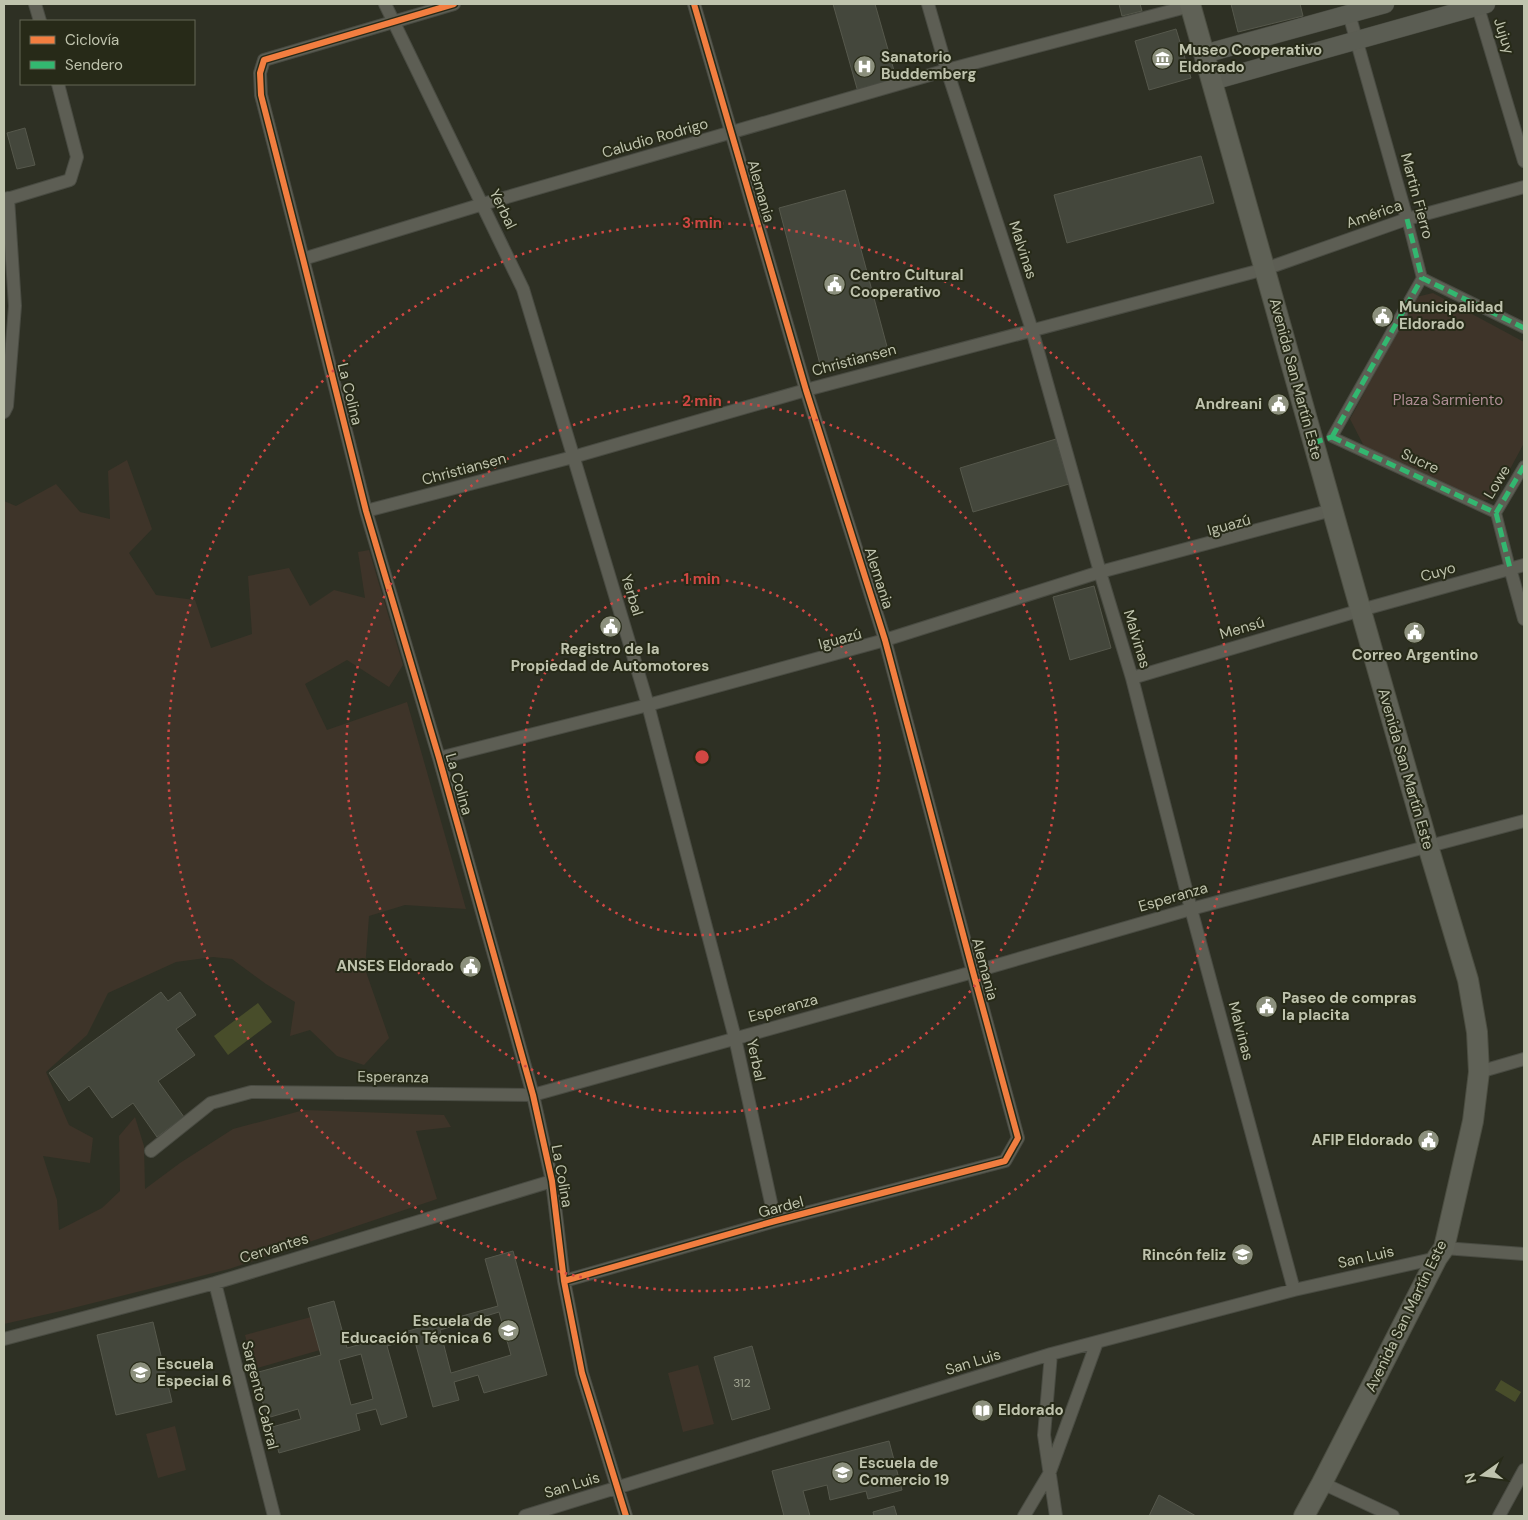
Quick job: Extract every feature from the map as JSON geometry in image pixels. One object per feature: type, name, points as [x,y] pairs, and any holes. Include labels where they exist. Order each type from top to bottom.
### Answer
[{"type":"main road","points":[[1204,54],[1385,4]]},
{"type":"main road","points":[[1212,81],[1480,4]]},
{"type":"main road","name":"Avenida San Martín Este","points":[[1190,5],[1265,269],[1323,440],[1332,510],[1468,980],[1477,1032],[1479,1072],[1473,1121],[1440,1253],[1304,1516]]},
{"type":"street","points":[[35,4],[40,20]]},
{"type":"street","name":"Yerbal","points":[[385,4],[524,289],[648,705],[735,1038],[775,1221]]},
{"type":"street","points":[[394,22],[454,4]]},
{"type":"street","name":"Alemania","points":[[694,4],[806,390],[885,640],[1018,1138],[1005,1161]]},
{"type":"street","name":"Malvinas","points":[[928,4],[1032,330],[1132,678],[1191,909],[1294,1290]]},
{"type":"street","name":"Jujuy","points":[[1480,4],[1524,160]]},
{"type":"street","name":"Caludio Rodrigo","points":[[304,259],[483,204],[948,70],[1190,5]]},
{"type":"street","name":"Martin Fierro","points":[[1350,14],[1422,278]]},
{"type":"street","name":"La Colina","points":[[394,22],[264,60],[260,73],[261,95],[304,259],[366,511],[439,758],[533,1095],[552,1181],[564,1281],[582,1373],[626,1516]]},
{"type":"street","points":[[5,409],[15,306],[6,199],[70,180],[76,157],[58,85]]},
{"type":"street","name":"América","points":[[1265,269],[1407,219],[1524,187]]},
{"type":"street","name":"Christiansen","points":[[366,511],[573,457],[806,390],[1265,269]]},
{"type":"street","points":[[1323,440],[1422,278],[1524,328]]},
{"type":"street","name":"Sucre","points":[[1323,440],[1496,513]]},
{"type":"street","name":"Lowe","points":[[1496,513],[1524,466]]},
{"type":"street","name":"Iguazú","points":[[439,758],[648,705],[885,640],[1100,572],[1332,510]]},
{"type":"street","points":[[1496,513],[1524,619]]},
{"type":"street","name":"Cuyo","points":[[1361,610],[1524,564]]},
{"type":"street","name":"Mensú","points":[[1132,678],[1361,610]]},
{"type":"street","name":"Esperanza","points":[[151,1150],[211,1102],[251,1092],[533,1095],[1191,909],[1524,821]]},
{"type":"street","points":[[1479,1072],[1524,1059]]},
{"type":"street","name":"Gardel","points":[[564,1281],[775,1221],[1005,1161]]},
{"type":"street","name":"Cervantes","points":[[4,1339],[215,1283],[552,1181]]},
{"type":"street","name":"San Luis","points":[[525,1516],[618,1489],[1051,1354],[1294,1290],[1440,1253],[1524,1254]]},
{"type":"street","name":"Sargento Cabral","points":[[215,1283],[274,1516]]},
{"type":"street","points":[[1024,1516],[1049,1474],[1097,1342]]},
{"type":"street","points":[[1051,1354],[1044,1436],[1056,1516]]},
{"type":"street","points":[[1498,1516],[1524,1470]]},
{"type":"street","points":[[1322,1483],[1393,1516]]},
{"type":"green space","name":"Plaza Sarmiento","points":[[1433,293],[1524,342],[1524,443],[1494,499],[1472,502],[1365,448],[1350,419],[1416,297]]},
{"type":"green space","points":[[127,460],[152,529],[129,553],[156,595],[195,600],[211,648],[252,634],[248,576],[289,568],[310,606],[334,590],[365,598],[358,552],[369,550],[403,665],[389,687],[347,660],[305,684],[327,730],[407,702],[466,909],[405,905],[369,916],[365,969],[389,1038],[364,1065],[337,1056],[310,1030],[290,1036],[295,1002],[232,959],[213,957],[176,962],[108,993],[87,1035],[46,1072],[69,1125],[93,1138],[90,1163],[43,1156],[57,1200],[59,1230],[102,1208],[120,1191],[119,1136],[135,1117],[144,1146],[145,1189],[180,1163],[233,1129],[304,1110],[444,1115],[451,1127],[416,1131],[437,1199],[229,1269],[4,1324],[4,501],[16,506],[56,484],[80,512],[110,519],[108,471]]},
{"type":"green space","points":[[311,1317],[320,1350],[254,1369],[245,1335]]},
{"type":"green space","points":[[698,1365],[714,1424],[683,1432],[668,1373]]},
{"type":"green space","points":[[175,1426],[186,1470],[158,1478],[146,1434]]},
{"type":"shaded area","points":[[258,1003],[272,1022],[228,1055],[214,1036]]},
{"type":"shaded area","points":[[1501,1380],[1521,1392],[1515,1402],[1495,1390]]},
{"type":"building","points":[[833,4],[875,4],[897,81],[858,92]]},
{"type":"building","points":[[1119,4],[1140,4],[1142,11],[1122,16]]},
{"type":"building","points":[[1231,4],[1300,4],[1303,16],[1238,32]]},
{"type":"building","name":"Museo Cooperativo Eldorado","points":[[1176,29],[1191,78],[1149,90],[1135,41]]},
{"type":"building","points":[[25,128],[35,165],[17,169],[7,133]]},
{"type":"building","points":[[1201,156],[1214,203],[1067,243],[1054,195]]},
{"type":"building","name":"Centro Cultural Cooperativo","points":[[845,190],[889,354],[822,372],[779,208]]},
{"type":"building","points":[[1056,439],[1069,484],[973,512],[960,468]]},
{"type":"building","points":[[1094,586],[1111,648],[1070,660],[1053,597]]},
{"type":"building","points":[[161,992],[168,1001],[180,992],[196,1015],[176,1029],[195,1055],[158,1081],[184,1117],[157,1137],[133,1103],[112,1118],[89,1086],[69,1101],[49,1073]]},
{"type":"building","points":[[513,1251],[547,1375],[484,1393],[478,1375],[454,1382],[459,1400],[433,1407],[414,1338],[387,1346],[407,1417],[381,1425],[376,1409],[356,1414],[360,1430],[279,1453],[272,1427],[301,1419],[298,1409],[267,1418],[255,1373],[321,1355],[308,1308],[334,1301],[347,1348],[498,1306],[485,1259]],"holes":[[[499,1312],[511,1355],[451,1373],[440,1330]],[[361,1354],[373,1399],[351,1405],[339,1360]]]},
{"type":"building","points":[[153,1322],[172,1402],[116,1415],[97,1335]]},
{"type":"building","points":[[752,1346],[770,1409],[732,1420],[714,1357]]},
{"type":"building","points":[[889,1441],[902,1490],[868,1499],[866,1491],[830,1500],[827,1485],[803,1491],[810,1516],[784,1516],[772,1471]]},
{"type":"building","points":[[1159,1495],[1196,1516],[1149,1516]]},
{"type":"building","points":[[894,1506],[897,1516],[874,1516],[873,1512]]},
{"type":"marked path","points":[[1407,219],[1422,278],[1524,328]]},
{"type":"marked path","points":[[1332,437],[1422,278]]},
{"type":"marked path","points":[[1332,437],[1496,513]]},
{"type":"marked path","points":[[1313,443],[1332,437]]},
{"type":"marked path","points":[[1496,513],[1524,466]]},
{"type":"marked path","points":[[1496,513],[1510,568]]},
{"type":"cycle path","points":[[454,4],[264,60],[260,73],[261,95],[366,511],[439,758],[533,1095],[552,1181],[564,1281],[582,1373],[626,1516]]},
{"type":"cycle path","points":[[564,1281],[775,1221],[1005,1161],[1018,1138],[885,640],[806,390],[694,4]]},
{"type":"place","name":"Museo Cooperativo Eldorado","points":[[1163,59]]},
{"type":"place","name":"Sanatorio Buddemberg","points":[[865,66]]},
{"type":"place","name":"Centro Cultural Cooperativo","points":[[834,284]]},
{"type":"place","name":"Municipalidad Eldorado","points":[[1383,316]]},
{"type":"place","name":"Andreani","points":[[1278,404]]},
{"type":"place","name":"Registro de la Propiedad de Automotores","points":[[610,626]]},
{"type":"place","name":"Correo Argentino","points":[[1415,632]]},
{"type":"place","name":"ANSES Eldorado","points":[[470,966]]},
{"type":"place","name":"Paseo de compras la placita","points":[[1266,1007]]},
{"type":"place","name":"AFIP Eldorado","points":[[1429,1140]]},
{"type":"place","name":"Rincón feliz","points":[[1242,1255]]},
{"type":"place","name":"Escuela de Educación Técnica 6","points":[[508,1330]]},
{"type":"place","name":"Escuela Especial 6","points":[[141,1373]]},
{"type":"place","name":"Eldorado","points":[[982,1410]]},
{"type":"place","name":"Escuela de Comercio 19","points":[[843,1472]]}]
